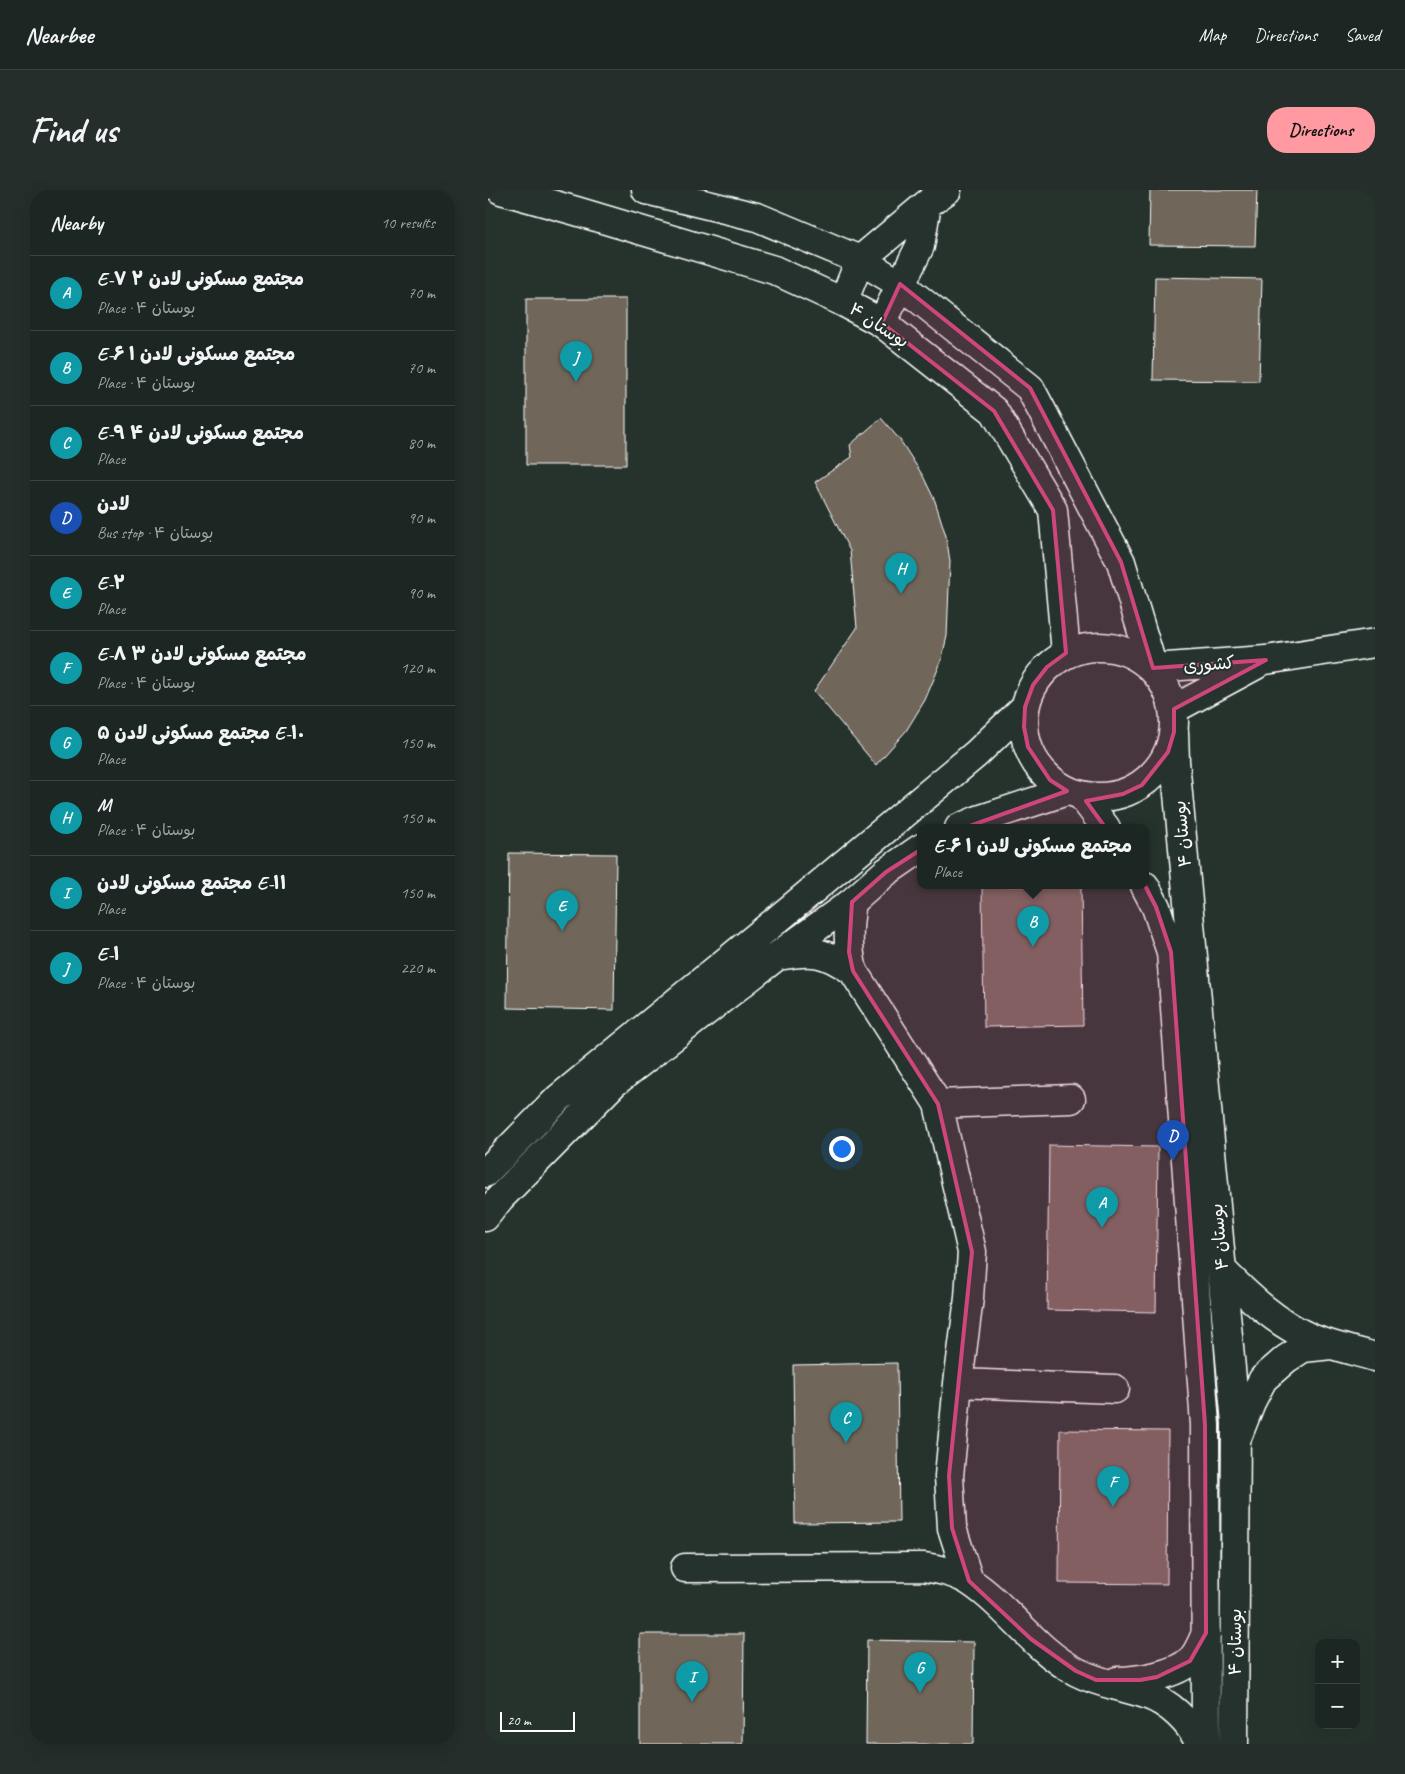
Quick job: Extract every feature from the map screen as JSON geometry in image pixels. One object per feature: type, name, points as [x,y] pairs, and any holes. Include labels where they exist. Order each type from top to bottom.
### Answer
[{"type":"street","name":"بوستان ۴","points":[[501,190],[774,270],[843,302],[882,323],[994,411],[1053,510],[1066,654]]},
{"type":"street","points":[[646,190],[757,217],[860,260],[900,284],[1030,388],[1121,562],[1153,668],[1166,687],[1174,720],[1168,752],[1158,770],[1142,785],[1123,794],[1103,798],[1075,793],[1050,780],[1037,765],[1028,747],[1024,727],[1025,707],[1033,685],[1047,667],[1066,654],[1089,647],[1112,647],[1134,655],[1153,668]]},
{"type":"street","points":[[843,302],[860,260],[937,197]]},
{"type":"street","points":[[882,323],[920,246],[937,197]]},
{"type":"street","name":"کشوری","points":[[1153,668],[1266,660],[1375,643]]},
{"type":"street","name":"کشوری","points":[[1174,720],[1266,660]]},
{"type":"street","points":[[485,1173],[559,1098],[976,754],[1025,707]]},
{"type":"street","name":"بوستان ۴","points":[[1174,720],[1175,761],[1235,1423],[1234,1744]]},
{"type":"street","points":[[968,824],[1075,793]]},
{"type":"street","points":[[1075,793],[1102,824]]},
{"type":"street","points":[[485,1217],[500,1198],[614,1083],[777,956],[852,902],[886,872],[917,851]]},
{"type":"street","name":"بوستان ۴","points":[[1147,889],[1156,906],[1171,952],[1205,1425],[1206,1744]]},
{"type":"street","points":[[852,902],[848,938],[853,971]]},
{"type":"street","points":[[777,956],[803,952],[820,953],[836,959],[853,971],[938,1104],[972,1252],[969,1298],[949,1476],[952,1528],[969,1581]]},
{"type":"street","points":[[938,1104],[1071,1099]]},
{"type":"street","points":[[1221,1270],[1249,1298],[1309,1337],[1375,1357]]},
{"type":"street","points":[[1235,1440],[1263,1379],[1303,1348],[1331,1345]]},
{"type":"street","points":[[958,1384],[1115,1389]]},
{"type":"street","points":[[685,1568],[923,1566],[947,1570],[969,1581],[989,1597],[1031,1639],[1053,1657],[1096,1680],[1147,1695],[1173,1709],[1190,1726],[1201,1744]]},
{"type":"street","points":[[1096,1680],[1140,1680],[1157,1677],[1190,1661],[1206,1633]]},
{"type":"highlighted area","points":[[900,284],[1030,388],[1121,562],[1153,668],[1266,660],[1174,709],[1174,732],[1168,752],[1142,785],[1123,794],[1086,801],[1139,874],[1156,907],[1171,952],[1205,1425],[1206,1633],[1190,1661],[1157,1677],[1140,1680],[1096,1680],[1076,1671],[1031,1639],[969,1581],[952,1528],[949,1476],[972,1252],[938,1104],[853,971],[849,952],[852,902],[886,872],[942,836],[1067,791],[1050,780],[1028,747],[1024,727],[1025,707],[1033,685],[1047,667],[1066,653],[1053,510],[994,411],[882,323]]},
{"type":"building","points":[[1150,190],[1257,190],[1255,246],[1149,245]]},
{"type":"building","points":[[1155,277],[1262,279],[1259,381],[1153,380]]},
{"type":"building","points":[[526,299],[626,299],[626,465],[526,465]]},
{"type":"building","points":[[881,418],[900,440],[923,476],[935,501],[946,536],[950,561],[947,636],[941,662],[925,700],[906,731],[876,765],[814,691],[857,628],[850,551],[815,482],[852,457],[850,445]]},
{"type":"building","points":[[509,853],[616,854],[614,1010],[507,1008]]},
{"type":"building","points":[[982,889],[1081,889],[1083,1025],[984,1027]]},
{"type":"building","points":[[1049,1145],[1158,1147],[1156,1312],[1047,1310]]},
{"type":"building","points":[[897,1363],[899,1522],[795,1523],[793,1365]]},
{"type":"building","points":[[1060,1430],[1168,1431],[1167,1584],[1059,1583]]},
{"type":"building","points":[[640,1634],[744,1634],[743,1744],[640,1744]]},
{"type":"building","points":[[867,1640],[974,1642],[973,1744],[866,1744]]},
{"type":"place","name":"E-۱","points":[[576,382]]},
{"type":"place","name":"M","points":[[901,594]]},
{"type":"place","name":"E-۲","points":[[562,931]]},
{"type":"place","name":"E-۶ مجتمع مسکونی لادن ۱","points":[[1033,947]]},
{"type":"place","name":"لادن","points":[[1173,1161]]},
{"type":"place","name":"E-۷ مجتمع مسکونی لادن ۲","points":[[1102,1228]]},
{"type":"place","name":"E-۹ مجتمع مسکونی لادن ۴","points":[[846,1443]]},
{"type":"place","name":"E-۸ مجتمع مسکونی لادن ۳","points":[[1113,1507]]},
{"type":"place","name":"مجتمع مسکونی لادن ۵ E-۱۰","points":[[920,1693]]},
{"type":"place","name":"مجتمع مسکونی لادن E-۱۱","points":[[692,1702]]}]
